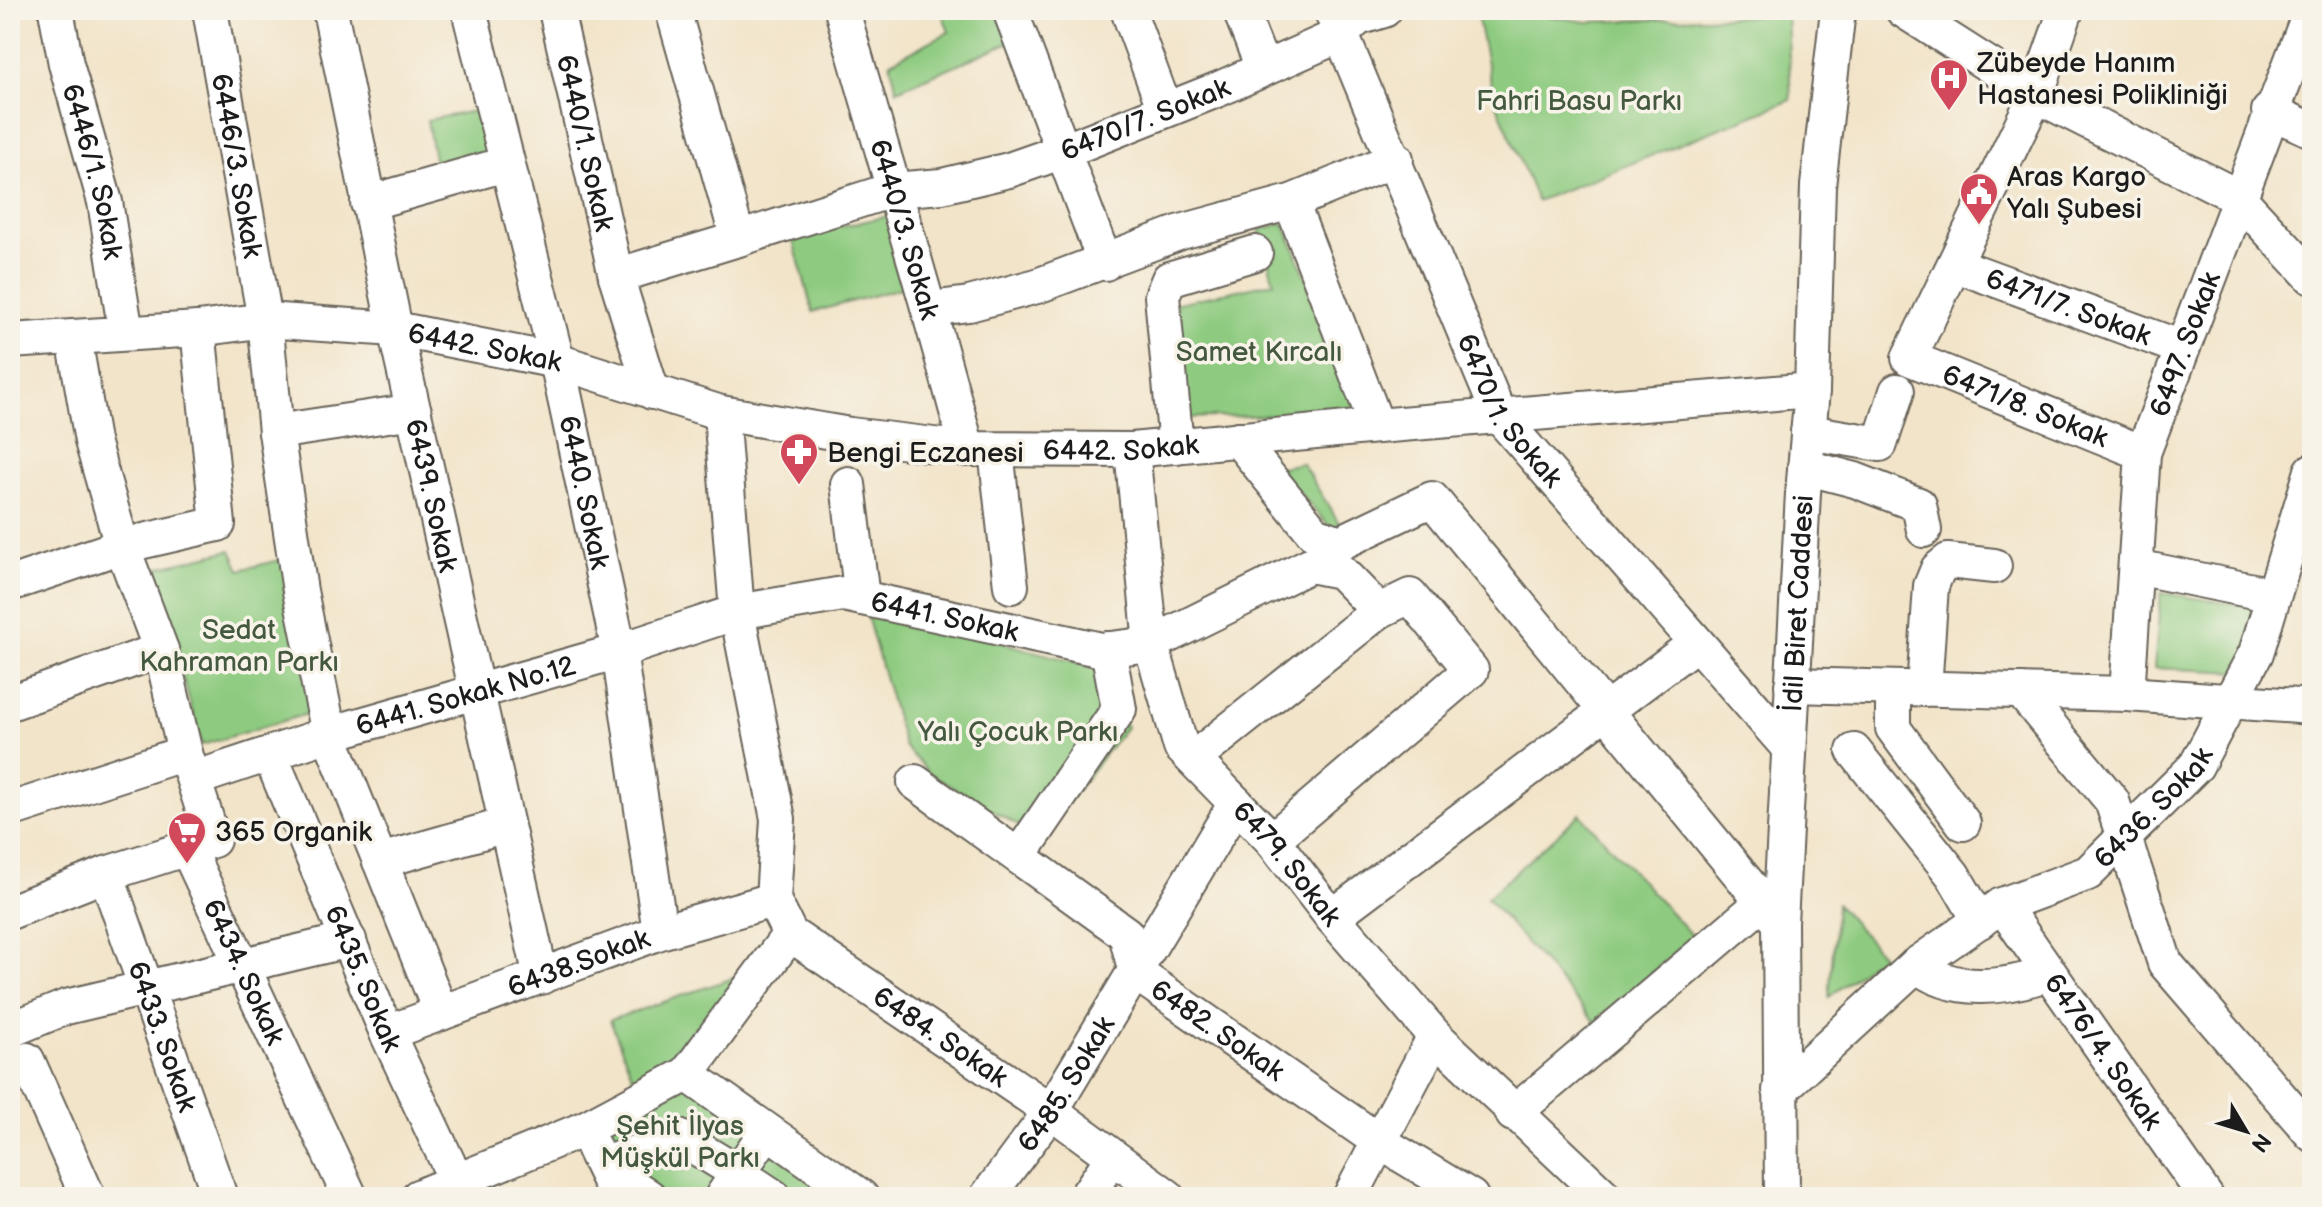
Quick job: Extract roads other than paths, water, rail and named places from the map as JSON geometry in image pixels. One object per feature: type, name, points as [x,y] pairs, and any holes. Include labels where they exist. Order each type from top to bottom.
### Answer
[{"type":"street","name":"6446/1. Sokak","points":[[56,10],[66,64],[105,202],[126,333]]},
{"type":"street","name":"6446/3. Sokak","points":[[210,10],[265,320],[276,432],[300,591],[329,734],[441,1013]]},
{"type":"street","name":"6440. Sokak","points":[[469,10],[557,361],[619,651],[660,932]]},
{"type":"street","name":"6440/1. Sokak","points":[[556,10],[616,276],[652,392]]},
{"type":"street","points":[[673,10],[738,239]]},
{"type":"street","name":"6440/3. Sokak","points":[[842,10],[892,190],[930,309],[981,450],[1011,586]]},
{"type":"street","points":[[1010,10],[1066,150],[1105,263]]},
{"type":"street","points":[[1128,10],[1165,110]]},
{"type":"street","points":[[1240,10],[1263,68]]},
{"type":"street","name":"6470/7. Sokak","points":[[616,276],[892,190],[942,186],[1009,170],[1066,150],[1263,68],[1336,22],[1384,10]]},
{"type":"street","name":"İdil Biret Caddesi","points":[[1783,1197],[1772,913],[1789,748],[1812,390],[1818,186],[1838,10]]},
{"type":"street","points":[[1903,10],[2036,95],[2238,197],[2312,277]]},
{"type":"street","points":[[1956,265],[2036,95],[2066,10]]},
{"type":"street","name":"6497. Sokak","points":[[2127,694],[2143,453],[2269,111],[2311,10]]},
{"type":"street","name":"6439. Sokak","points":[[337,11],[368,203],[541,977]]},
{"type":"street","name":"6470/1. Sokak","points":[[1336,22],[1396,159],[1500,417],[1695,644],[1789,748]]},
{"type":"street","points":[[2269,111],[2312,130]]},
{"type":"street","points":[[930,309],[969,304],[1037,286],[1181,232],[1291,202],[1396,159]]},
{"type":"street","points":[[368,203],[506,164]]},
{"type":"street","points":[[1291,202],[1377,426]]},
{"type":"street","points":[[1176,446],[1162,296],[1165,284],[1169,279],[1255,253]]},
{"type":"street","name":"6471/7. Sokak","points":[[1956,265],[2182,348]]},
{"type":"street","name":"6471/8. Sokak","points":[[1956,265],[1909,358],[2143,453]]},
{"type":"street","name":"6442. Sokak","points":[[10,341],[198,329],[265,320],[395,329],[557,361],[721,413],[850,435],[981,450],[1132,450],[1812,390]]},
{"type":"street","points":[[10,584],[122,546],[218,524],[198,329]]},
{"type":"street","points":[[10,912],[106,874],[213,840],[190,766],[161,650],[122,546],[92,441],[74,338]]},
{"type":"street","points":[[1808,432],[1880,444],[1897,391]]},
{"type":"street","points":[[276,432],[414,411]]},
{"type":"street","points":[[721,413],[737,612],[778,819],[773,900]]},
{"type":"street","points":[[1238,439],[1315,534],[1340,543],[1432,499],[1772,913],[1513,1114]]},
{"type":"street","name":"6479. Sokak","points":[[1132,450],[1151,644],[1181,747],[1272,840],[1332,917],[1435,1036],[1513,1114],[1605,1197]]},
{"type":"street","points":[[1805,467],[1855,480],[1919,505],[1924,530]]},
{"type":"street","name":"6436. Sokak","points":[[1780,1090],[1916,965],[1991,913],[2088,873],[2196,766],[2234,700],[2256,653],[2312,471]]},
{"type":"street","points":[[848,484],[862,598]]},
{"type":"street","points":[[1963,823],[1893,728],[1909,688],[1933,577],[1948,561],[1994,566]]},
{"type":"street","name":"6441. Sokak","points":[[737,612],[843,594],[1108,649],[1151,644],[1310,565],[1340,571],[1379,611]]},
{"type":"street","points":[[2136,567],[2273,595]]},
{"type":"street","points":[[1193,759],[1379,611],[1410,596],[1471,670],[1272,840]]},
{"type":"street","name":"6441. Sokak No.12","points":[[10,810],[190,766],[270,755],[329,734],[619,651],[737,612]]},
{"type":"street","points":[[1332,917],[1695,644]]},
{"type":"street","points":[[1019,856],[1119,709],[1108,649]]},
{"type":"street","points":[[10,703],[161,650]]},
{"type":"street","points":[[1792,685],[2127,694],[2312,707]]},
{"type":"street","points":[[2021,691],[2112,801],[2165,963],[2312,1134]]},
{"type":"street","name":"6476/4. Sokak","points":[[1854,751],[1953,875],[2047,974],[2206,1197]]},
{"type":"street","name":"6435. Sokak","points":[[270,755],[387,1033],[460,1189]]},
{"type":"street","name":"6482. Sokak","points":[[915,782],[1126,934],[1136,973],[1380,1142],[1469,1196]]},
{"type":"street","name":"6485. Sokak","points":[[987,1197],[1051,1111],[1236,803]]},
{"type":"street","points":[[380,861],[506,825]]},
{"type":"street","name":"6434. Sokak","points":[[188,850],[350,1197]]},
{"type":"street","name":"6433. Sokak","points":[[106,874],[149,988],[220,1197]]},
{"type":"street","name":"6438.Sokak","points":[[387,1033],[660,932],[773,900]]},
{"type":"street","name":"6484. Sokak","points":[[773,900],[790,934],[1051,1111],[1168,1197]]},
{"type":"street","points":[[418,1197],[460,1189],[584,1129],[687,1074],[790,934]]},
{"type":"street","points":[[10,1030],[66,1007],[349,940]]},
{"type":"street","points":[[1916,965],[1936,978],[1963,986],[2013,984],[2047,974]]},
{"type":"street","points":[[1350,1197],[1435,1036]]},
{"type":"street","points":[[27,1060],[88,1197]]},
{"type":"street","points":[[687,1074],[861,1197]]},
{"type":"street","points":[[641,1098],[657,1145]]},
{"type":"street","points":[[584,1129],[617,1197]]},
{"type":"street","points":[[730,1185],[767,1131]]},
{"type":"street","points":[[602,1165],[679,1137],[730,1185],[774,1197]]},
{"type":"street","points":[[1086,1197],[1113,1157]]},
{"type":"street","points":[[602,1165],[649,1197]]},
{"type":"street","points":[[1766,1197],[1783,1197]]},
{"type":"place","name":"Zübeyde Hanım Hastanesi Polikliniği","points":[[1949,112]]},
{"type":"place","name":"Aras Kargo Yalı Şubesi","points":[[1979,226]]},
{"type":"place","name":"Bengi Eczanesi","points":[[799,486]]},
{"type":"place","name":"365 Organik","points":[[187,865]]},
{"type":"park label","name":"Fahri Basu Parkı","points":[[1579,100]]},
{"type":"park label","name":"Samet Kırcalı","points":[[1259,351]]},
{"type":"park label","name":"Sedat Kahraman Parkı","points":[[239,645]]},
{"type":"park label","name":"Yalı Çocuk Parkı","points":[[1018,731]]},
{"type":"park label","name":"Şehit İlyas Müşkül Parkı","points":[[680,1141]]}]
